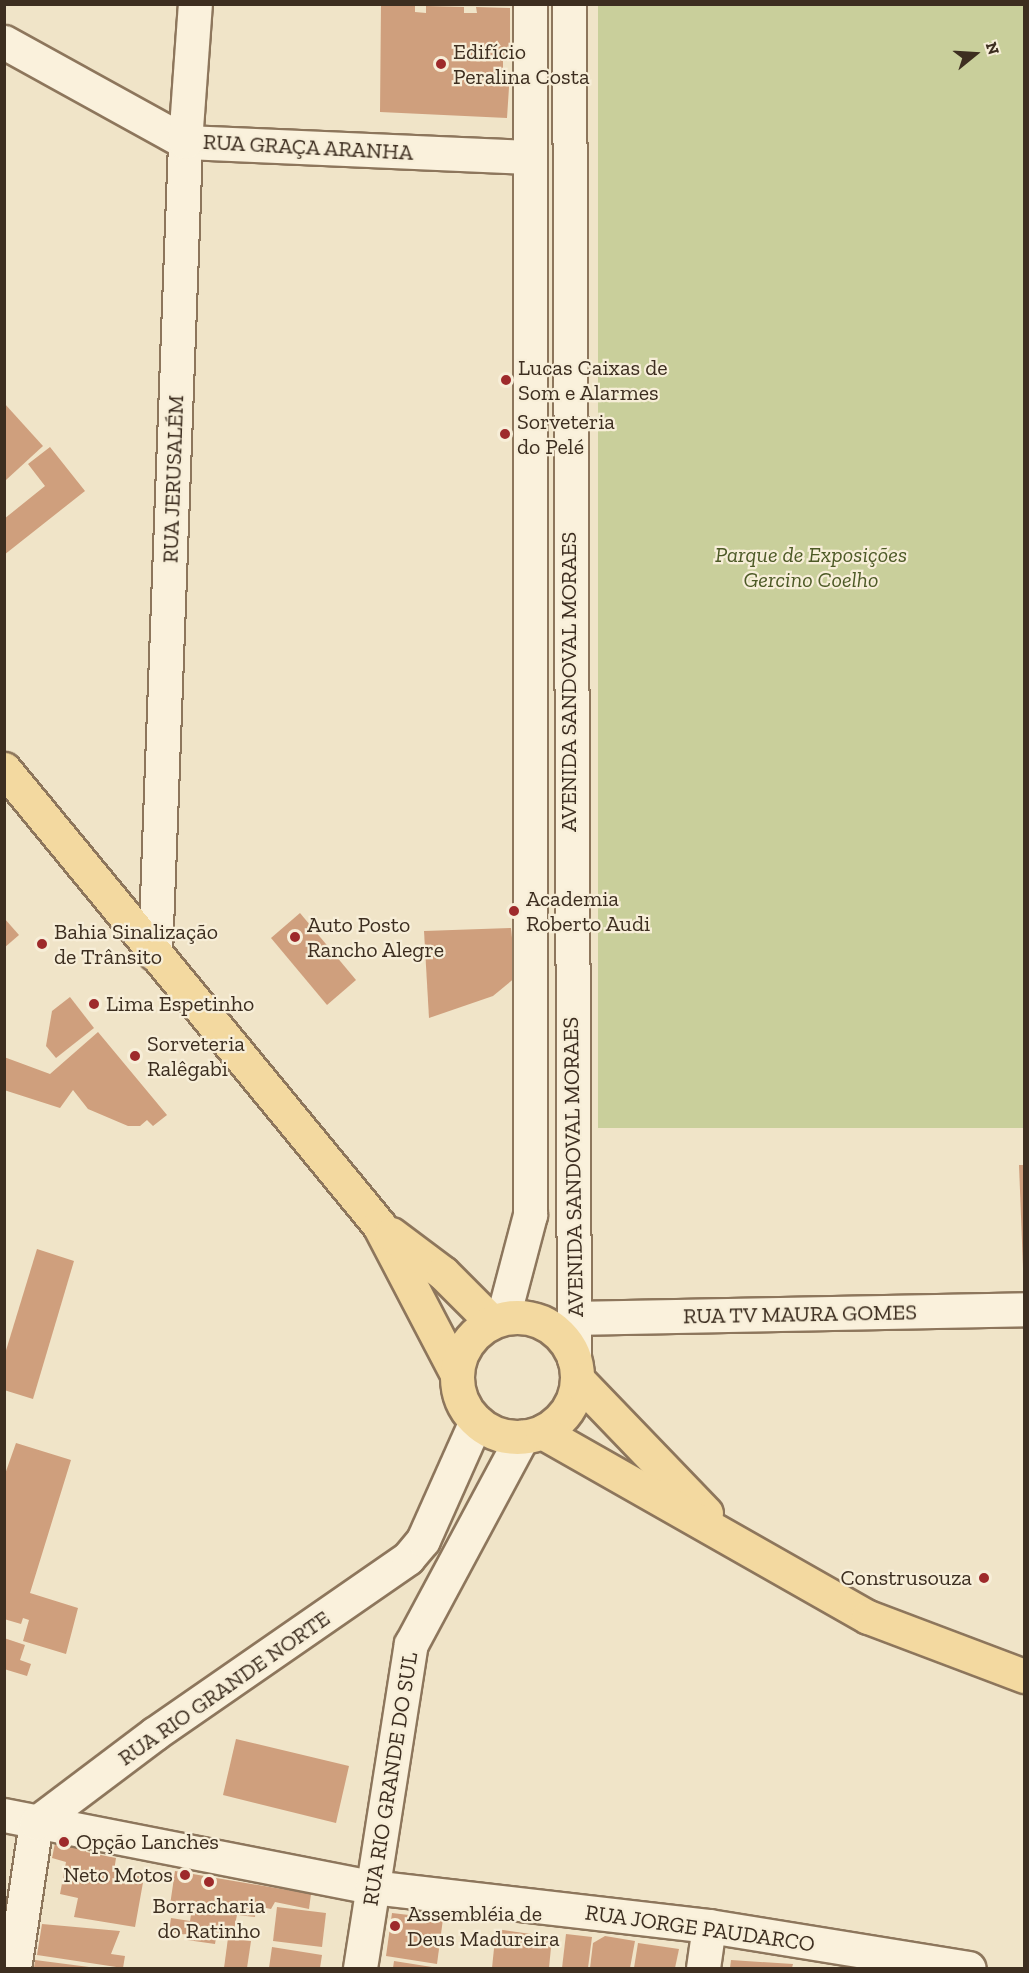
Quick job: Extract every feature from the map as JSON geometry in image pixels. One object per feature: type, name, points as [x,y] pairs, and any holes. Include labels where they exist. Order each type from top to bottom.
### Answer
[{"type":"main road","points":[[4,769],[379,1225],[457,1374],[463,1404],[476,1421],[505,1436],[532,1435],[732,1541],[868,1617],[1024,1676]]},
{"type":"main road","points":[[379,1225],[443,1273],[497,1319],[535,1320],[552,1329],[575,1369],[732,1541]]},
{"type":"main road","points":[[457,1374],[464,1348],[497,1319]]},
{"type":"main road","points":[[532,1435],[567,1411],[575,1369]]},
{"type":"street","name":"RUA JERUSALÉM","points":[[154,954],[185,142],[195,4]]},
{"type":"street","name":"AVENIDA SANDOVAL MORAES","points":[[497,1319],[530,1215],[532,281],[530,4]]},
{"type":"street","name":"AVENIDA SANDOVAL MORAES","points":[[569,4],[567,280],[575,1369]]},
{"type":"street","name":"RUA GRAÇA ARANHA","points":[[4,42],[185,142],[530,157]]},
{"type":"street","points":[[532,281],[567,280]]},
{"type":"street","name":"RUA TV MAURA GOMES","points":[[575,1318],[1024,1309]]},
{"type":"street","name":"RUA RIO GRANDE NORTE","points":[[36,1823],[154,1734],[408,1558],[423,1540],[476,1421]]},
{"type":"street","name":"RUA RIO GRANDE DO SUL","points":[[360,1968],[411,1644],[532,1435]]},
{"type":"street","name":"RUA JORGE PAUDARCO","points":[[4,1815],[372,1887],[709,1926],[969,1968]]},
{"type":"street","points":[[14,1968],[36,1823]]},
{"type":"street","points":[[703,1968],[709,1926]]},
{"type":"green space","name":"Parque de Exposições Gercino Coelho","points":[[598,5],[1024,5],[1024,1128],[598,1128]]},
{"type":"building","name":"Edifício Peralina Costa","points":[[381,4],[415,5],[415,12],[426,13],[426,6],[464,7],[464,13],[477,13],[476,7],[510,8],[510,56],[503,56],[503,72],[510,72],[507,118],[380,112]]},
{"type":"building","points":[[4,403],[43,446],[6,480],[4,479]]},
{"type":"building","points":[[50,447],[85,491],[4,555],[4,519],[45,486],[28,464]]},
{"type":"building","points":[[300,913],[356,980],[327,1005],[271,938]]},
{"type":"building","points":[[4,918],[19,935],[4,948]]},
{"type":"building","points":[[511,928],[516,977],[493,996],[429,1018],[424,931]]},
{"type":"building","points":[[70,997],[94,1028],[56,1058],[46,1046],[52,1011]]},
{"type":"building","points":[[98,1032],[167,1115],[153,1126],[147,1120],[140,1126],[128,1126],[88,1109],[73,1090],[60,1108],[4,1090],[4,1057],[50,1074]]},
{"type":"building","points":[[1019,1165],[1024,1165],[1024,1268],[1023,1268]]},
{"type":"building","points":[[37,1249],[74,1261],[33,1399],[4,1390],[4,1357]]},
{"type":"building","points":[[16,1443],[71,1460],[30,1593],[78,1608],[66,1654],[23,1641],[29,1620],[23,1618],[21,1624],[4,1619],[4,1477]]},
{"type":"building","points":[[4,1638],[25,1645],[20,1660],[31,1664],[27,1676],[4,1669]]},
{"type":"building","points":[[236,1739],[349,1766],[336,1823],[223,1795]]},
{"type":"building","points":[[56,1838],[87,1844],[86,1852],[116,1858],[114,1871],[144,1877],[135,1927],[74,1917],[78,1898],[60,1894],[66,1862],[52,1858]]},
{"type":"building","points":[[175,1871],[311,1894],[309,1909],[275,1902],[271,1909],[256,1906],[255,1917],[237,1915],[233,1935],[226,1939],[216,1938],[215,1944],[187,1940],[188,1935],[169,1932],[171,1918],[190,1921],[192,1908],[170,1905]]},
{"type":"building","points":[[277,1907],[326,1913],[322,1947],[273,1941]]},
{"type":"building","points":[[392,1913],[443,1919],[437,1964],[386,1956]]},
{"type":"building","points":[[42,1924],[120,1931],[111,1954],[125,1956],[123,1968],[37,1955]]},
{"type":"building","points":[[496,1929],[552,1937],[549,1968],[492,1968]]},
{"type":"building","points":[[566,1934],[592,1937],[588,1968],[562,1968]]},
{"type":"building","points":[[605,1936],[635,1941],[630,1968],[590,1968],[593,1943]]},
{"type":"building","points":[[228,1938],[251,1941],[247,1968],[224,1968]]},
{"type":"building","points":[[638,1943],[679,1949],[675,1968],[634,1968]]},
{"type":"building","points":[[272,1947],[322,1955],[320,1968],[269,1968]]},
{"type":"building","points":[[35,1960],[89,1967],[89,1968],[34,1968]]},
{"type":"building","points":[[731,1960],[793,1964],[792,1968],[730,1968]]},
{"type":"building","points":[[394,1961],[432,1967],[432,1968],[393,1968]]},
{"type":"place","name":"Edifício Peralina Costa","points":[[441,64]]},
{"type":"place","name":"Lucas Caixas de Som e Alarmes","points":[[506,380]]},
{"type":"place","name":"Sorveteria do Pelé","points":[[505,434]]},
{"type":"place","name":"Academia Roberto Audi","points":[[514,911]]},
{"type":"place","name":"Auto Posto Rancho Alegre","points":[[295,937]]},
{"type":"place","name":"Bahia Sinalização de Trânsito","points":[[42,944]]},
{"type":"place","name":"Lima Espetinho","points":[[94,1004]]},
{"type":"place","name":"Sorveteria Ralêgabi","points":[[135,1056]]},
{"type":"place","name":"Construsouza","points":[[984,1578]]},
{"type":"place","name":"Opção Lanches","points":[[64,1842]]},
{"type":"place","name":"Neto Motos","points":[[185,1875]]},
{"type":"place","name":"Borracharia do Ratinho","points":[[209,1882]]},
{"type":"place","name":"Assembléia de Deus Madureira","points":[[395,1926]]}]
